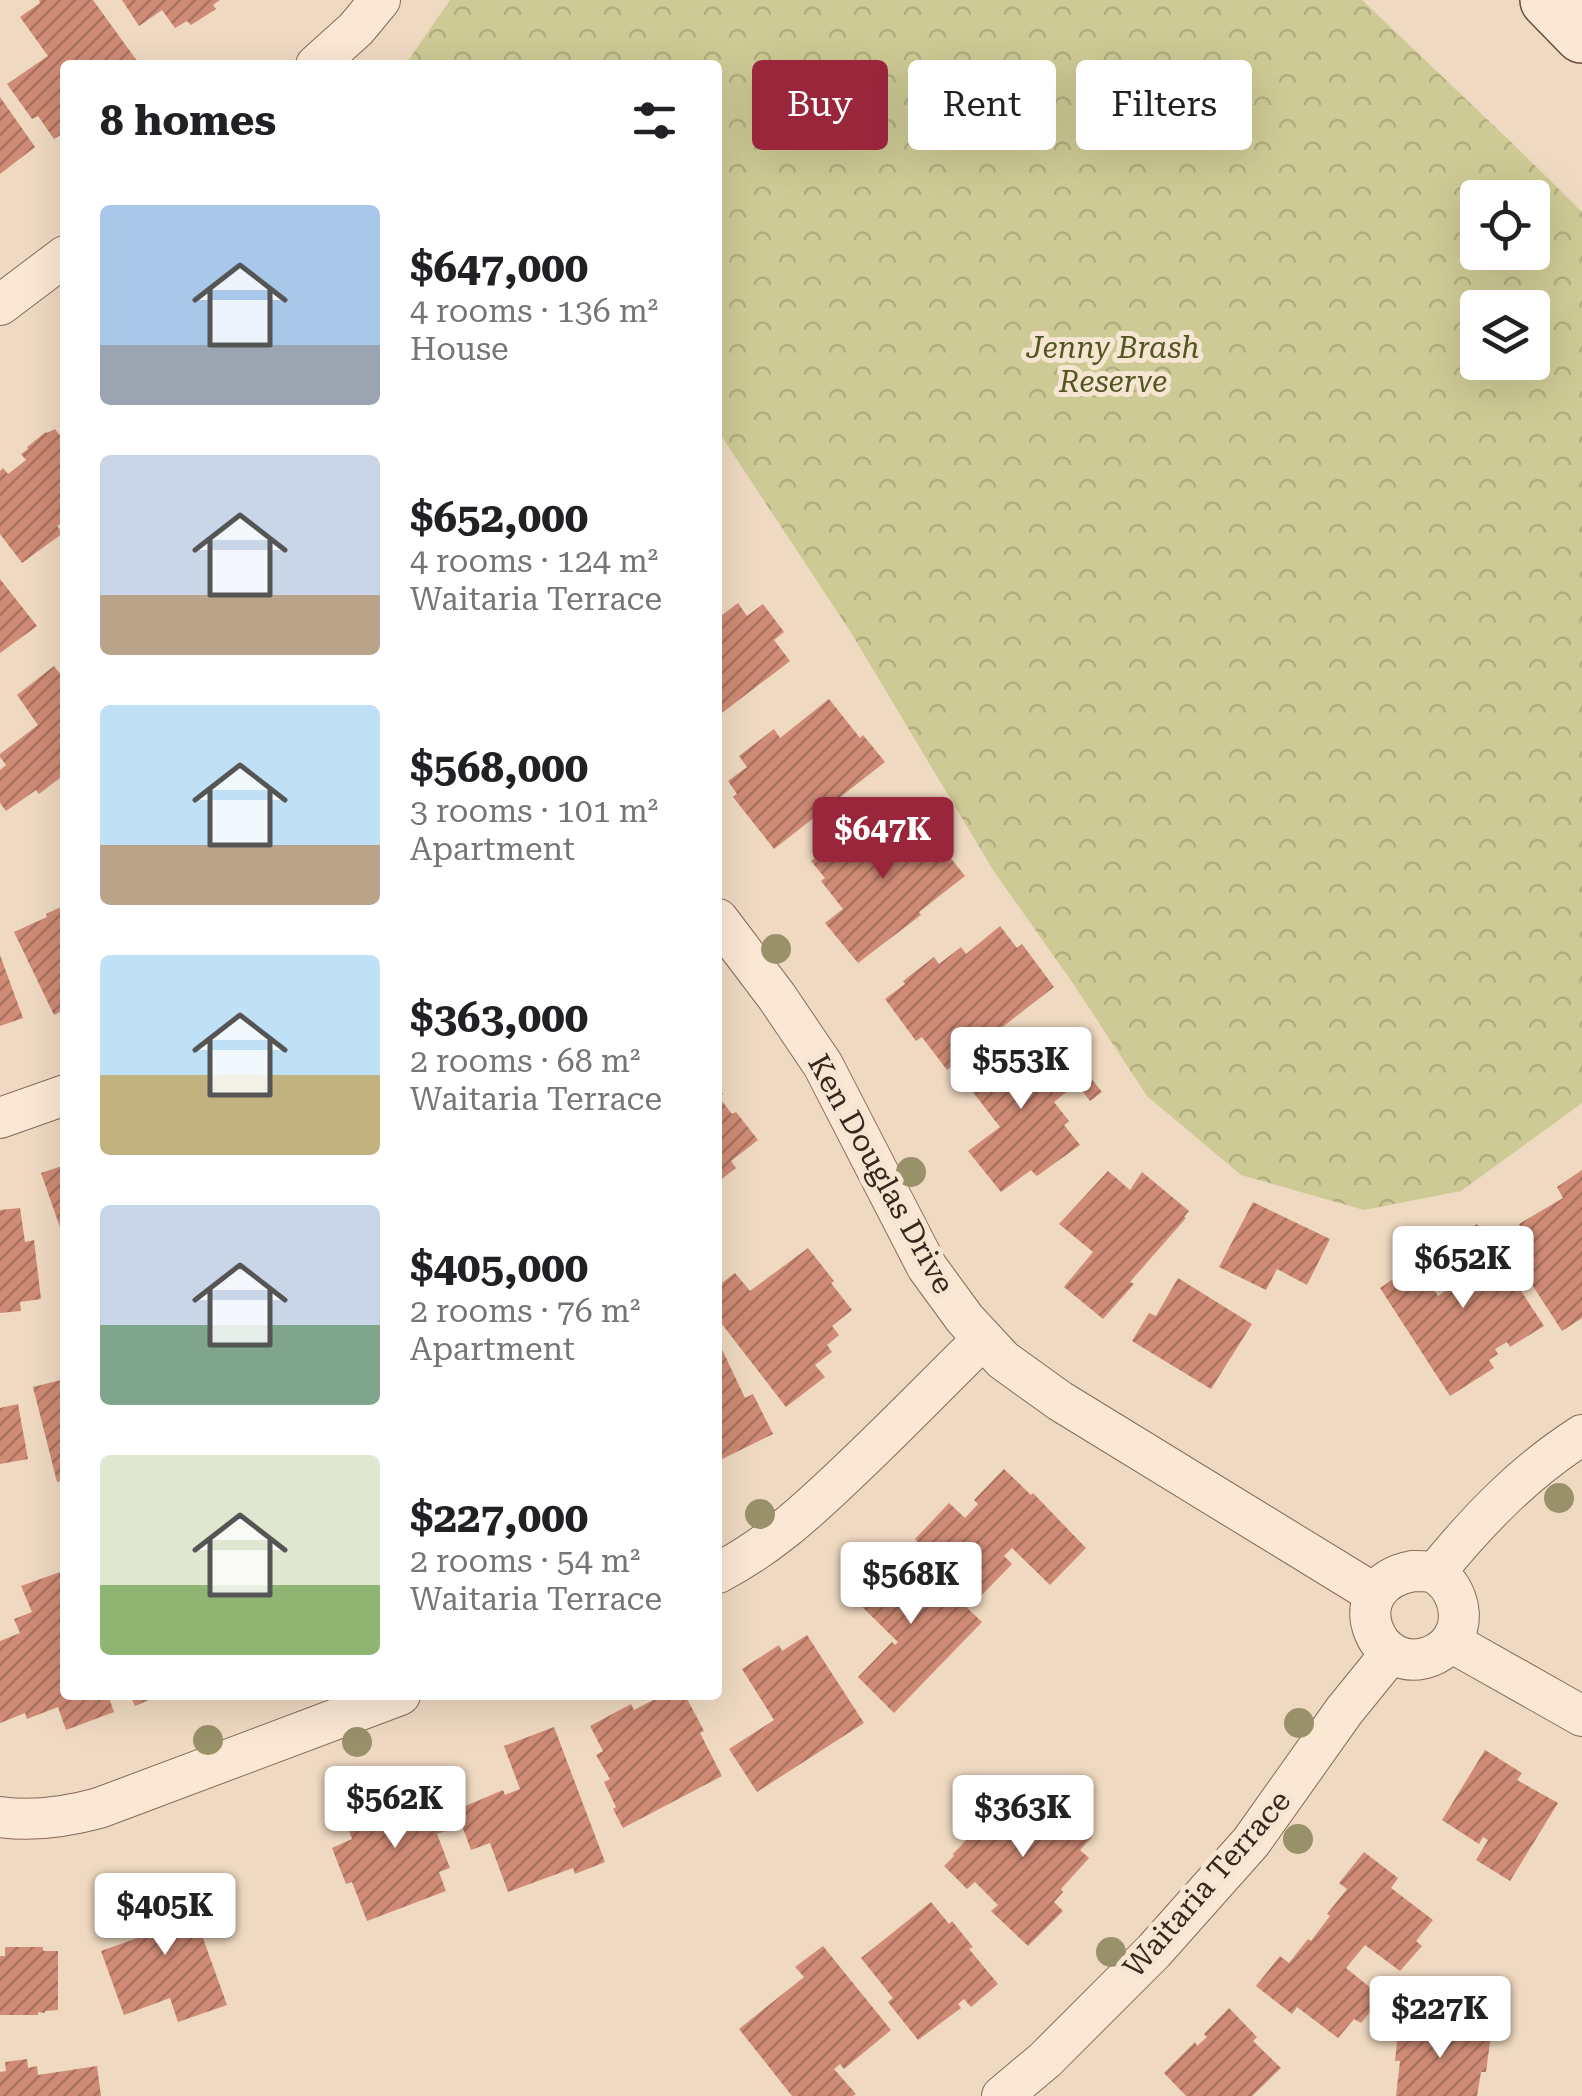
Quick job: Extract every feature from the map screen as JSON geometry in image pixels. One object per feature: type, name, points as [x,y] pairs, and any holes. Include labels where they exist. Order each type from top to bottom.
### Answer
[{"type":"street","points":[[322,60],[356,29],[380,0]]},
{"type":"street","points":[[1548,0],[1582,35]]},
{"type":"street","points":[[0,305],[60,260]]},
{"type":"street","name":"Ken Douglas Drive","points":[[722,925],[814,1051],[927,1267],[965,1319],[1003,1360],[1060,1402],[1375,1594]]},
{"type":"street","points":[[0,1118],[60,1096]]},
{"type":"street","points":[[722,1571],[796,1522],[983,1339]]},
{"type":"street","points":[[1435,1573],[1510,1489],[1582,1435]]},
{"type":"street","points":[[1435,1573],[1458,1604],[1460,1617],[1451,1642],[1441,1651],[1416,1660],[1390,1652],[1370,1622],[1375,1594],[1397,1574],[1435,1573]]},
{"type":"street","points":[[1451,1642],[1582,1716]]},
{"type":"street","name":"Waitaria Terrace","points":[[1002,2096],[1045,2060],[1154,1951],[1251,1842],[1390,1652]]},
{"type":"street","points":[[0,1817],[44,1820],[100,1808],[387,1700]]},
{"type":"green space","name":"Jenny Brash Reserve","points":[[450,0],[1362,0],[1550,180],[1460,180],[1460,270],[1550,270],[1550,180],[1582,212],[1582,1103],[1461,1191],[1364,1210],[1241,1175],[1147,1096],[993,870],[850,631],[722,437],[722,60],[408,60]]},
{"type":"building","points":[[39,0],[93,0],[136,60],[60,60],[60,135],[54,139],[38,116],[32,119],[7,84],[48,56],[20,17]]},
{"type":"building","points":[[122,0],[220,0],[213,5],[216,9],[191,25],[187,21],[175,28],[162,10],[139,26]]},
{"type":"building","points":[[0,97],[35,147],[0,174]]},
{"type":"building","points":[[55,429],[60,436],[60,535],[22,563],[0,534],[0,471],[3,468],[8,474],[26,460],[21,454]]},
{"type":"building","points":[[0,579],[37,626],[0,653]]},
{"type":"building","points":[[738,603],[747,616],[763,604],[784,632],[774,640],[790,661],[722,713],[722,615]]},
{"type":"building","points":[[54,666],[60,674],[60,778],[6,811],[0,803],[0,770],[6,765],[0,754],[38,725],[17,695]]},
{"type":"building","points":[[829,699],[885,762],[774,849],[733,797],[737,794],[728,781],[747,767],[739,756],[774,729],[780,738]]},
{"type":"building","points":[[893,818],[909,838],[926,825],[930,831],[934,828],[965,876],[858,963],[825,923],[843,909],[811,861],[861,822],[872,835]]},
{"type":"building","points":[[60,907],[60,1012],[54,1015],[14,932],[47,917],[46,914]]},
{"type":"building","points":[[1000,926],[1017,948],[1022,944],[1054,987],[947,1070],[922,1037],[916,1041],[885,999],[934,957],[939,964],[961,947],[966,954]]},
{"type":"building","points":[[0,955],[23,1018],[0,1026]]},
{"type":"building","points":[[1016,1037],[1027,1050],[1040,1040],[1075,1085],[1054,1102],[1069,1121],[1064,1125],[1080,1145],[1037,1176],[1031,1170],[1001,1192],[968,1151],[1000,1127],[962,1078]]},
{"type":"building","points":[[1085,1071],[1102,1092],[1090,1101],[1074,1080]]},
{"type":"building","points":[[722,1101],[758,1140],[731,1161],[736,1168],[722,1179]]},
{"type":"building","points":[[60,1167],[60,1227],[41,1173]]},
{"type":"building","points":[[1582,1170],[1582,1318],[1562,1331],[1520,1266],[1533,1258],[1516,1232],[1521,1228],[1519,1224],[1563,1198],[1557,1187]]},
{"type":"building","points":[[1108,1171],[1130,1190],[1142,1172],[1189,1211],[1103,1319],[1064,1287],[1093,1252],[1059,1224]]},
{"type":"building","points":[[1253,1202],[1330,1239],[1307,1285],[1277,1269],[1266,1290],[1219,1267]]},
{"type":"building","points":[[20,1208],[25,1242],[34,1240],[41,1299],[20,1302],[21,1311],[0,1313],[0,1210]]},
{"type":"building","points":[[1477,1224],[1544,1326],[1510,1347],[1507,1342],[1495,1349],[1498,1354],[1489,1360],[1494,1368],[1450,1396],[1380,1288],[1416,1264],[1438,1296],[1460,1281],[1439,1249]]},
{"type":"building","points":[[808,1248],[852,1310],[832,1326],[839,1335],[827,1345],[832,1352],[815,1365],[825,1377],[786,1407],[722,1324],[722,1283],[735,1273],[750,1291]]},
{"type":"building","points":[[1178,1278],[1252,1324],[1211,1389],[1132,1341],[1149,1313],[1156,1316]]},
{"type":"building","points":[[722,1349],[745,1398],[753,1394],[773,1434],[722,1459]]},
{"type":"building","points":[[60,1380],[60,1481],[57,1482],[33,1387]]},
{"type":"building","points":[[18,1404],[28,1459],[0,1464],[0,1408]]},
{"type":"building","points":[[1004,1469],[1086,1548],[1050,1585],[1012,1548],[1004,1556],[1012,1564],[977,1600],[915,1539],[949,1503],[965,1518],[978,1504],[974,1500]]},
{"type":"building","points":[[907,1550],[982,1622],[894,1713],[858,1677],[892,1642],[898,1642],[850,1595],[880,1565],[887,1571]]},
{"type":"building","points":[[60,1572],[60,1700],[110,1700],[114,1712],[66,1730],[58,1707],[27,1719],[25,1713],[0,1723],[0,1641],[20,1633],[14,1619],[32,1612],[21,1586]]},
{"type":"building","points":[[807,1635],[864,1723],[757,1792],[729,1749],[774,1720],[742,1669],[779,1645],[782,1651]]},
{"type":"building","points":[[653,1700],[688,1700],[722,1776],[623,1828],[604,1782],[610,1779],[596,1755],[603,1751],[590,1726],[631,1704],[634,1710]]},
{"type":"building","points":[[554,1727],[605,1862],[575,1874],[573,1868],[508,1892],[490,1843],[471,1850],[456,1810],[503,1790],[505,1795],[520,1789],[504,1746]]},
{"type":"building","points":[[1485,1750],[1522,1773],[1517,1780],[1558,1803],[1510,1881],[1476,1860],[1488,1840],[1483,1837],[1479,1844],[1442,1820]]},
{"type":"building","points":[[1028,1777],[1092,1837],[1080,1850],[1089,1858],[1054,1902],[1063,1911],[1028,1946],[991,1911],[998,1905],[975,1882],[967,1889],[944,1866]]},
{"type":"building","points":[[429,1782],[448,1830],[437,1834],[450,1868],[439,1872],[446,1891],[367,1921],[352,1882],[346,1884],[332,1848],[352,1839],[343,1814]]},
{"type":"building","points":[[1364,1852],[1398,1878],[1391,1888],[1433,1920],[1416,1941],[1422,1946],[1400,1971],[1365,1945],[1346,1968],[1382,1997],[1361,2023],[1354,2019],[1338,2038],[1297,2007],[1292,2014],[1256,1986],[1280,1956],[1289,1963],[1308,1939],[1311,1941],[1347,1889],[1339,1883]]},
{"type":"building","points":[[181,1877],[227,2005],[178,2022],[170,1998],[124,2015],[101,1951],[146,1935],[132,1895]]},
{"type":"building","points":[[931,1902],[949,1924],[952,1921],[998,1984],[971,2007],[964,1999],[958,2004],[961,2008],[918,2040],[888,2002],[893,1998],[861,1958]]},
{"type":"building","points":[[823,1946],[891,2030],[844,2069],[840,2064],[834,2069],[856,2094],[853,2096],[792,2096],[739,2029],[804,1977],[795,1967]]},
{"type":"building","points":[[5,1947],[58,1951],[58,2010],[38,2015],[0,2015],[0,1956],[5,1956]]},
{"type":"building","points":[[1229,2008],[1257,2037],[1253,2041],[1281,2068],[1252,2096],[1186,2096],[1164,2073],[1195,2042],[1197,2046],[1207,2037],[1204,2034]]},
{"type":"building","points":[[1399,2023],[1491,2035],[1486,2072],[1481,2072],[1477,2096],[1396,2096]]},
{"type":"building","points":[[27,2059],[28,2068],[37,2066],[38,2075],[97,2066],[101,2096],[0,2096],[0,2072],[6,2071],[5,2062]]}]
